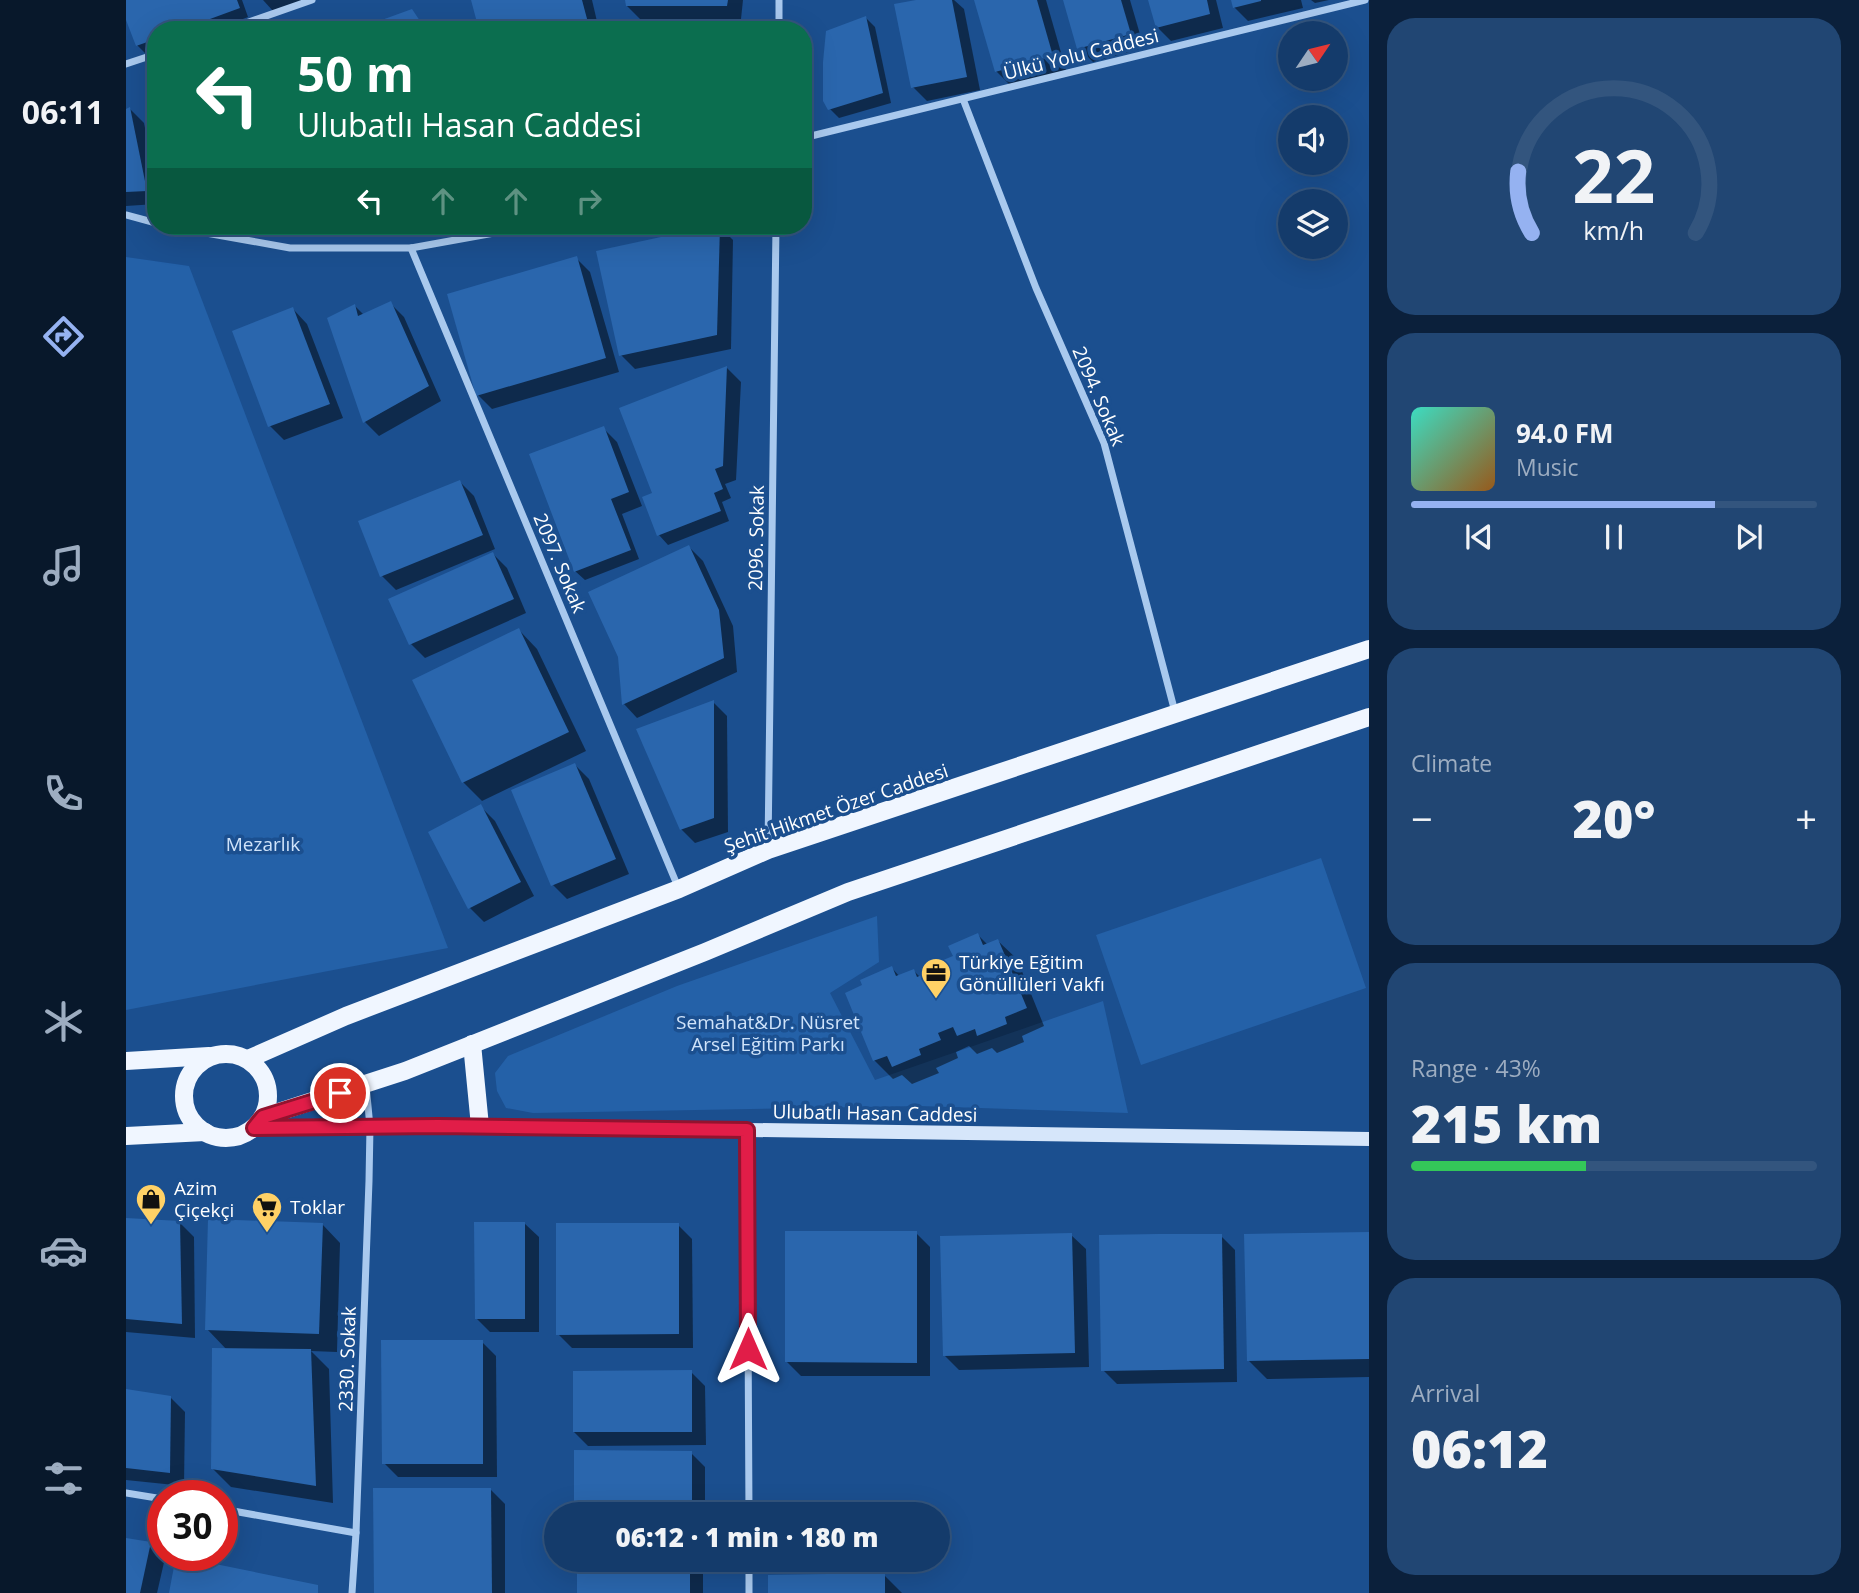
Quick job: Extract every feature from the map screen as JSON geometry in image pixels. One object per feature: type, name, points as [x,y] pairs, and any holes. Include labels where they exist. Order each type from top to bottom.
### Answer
[{"type":"main road","name":"Şehit Hikmet Özer Caddesi","points":[[248,1059],[346,1016],[680,889],[768,850],[1369,649]]},
{"type":"main road","points":[[258,1122],[472,1044],[849,892],[1369,717]]},
{"type":"main road","points":[[472,1044],[480,1126]]},
{"type":"main road","points":[[126,1061],[222,1053],[236,1054],[248,1059],[265,1079],[268,1092],[267,1105],[258,1122],[243,1135],[217,1137],[194,1124],[187,1112],[185,1086],[198,1064],[209,1056]]},
{"type":"main road","points":[[126,1136],[205,1132]]},
{"type":"street","points":[[252,21],[312,0]]},
{"type":"street","points":[[779,0],[779,21]]},
{"type":"street","name":"Ülkü Yolu Caddesi","points":[[812,136],[1365,0]]},
{"type":"street","points":[[126,64],[147,57]]},
{"type":"street","name":"2094. Sokak","points":[[963,99],[1036,288],[1104,443],[1175,715]]},
{"type":"street","points":[[126,215],[147,221]]},
{"type":"street","points":[[217,235],[290,248],[411,248],[483,235]]},
{"type":"street","name":"2096. Sokak","points":[[768,850],[776,235]]},
{"type":"street","name":"2097. Sokak","points":[[411,248],[680,889]]},
{"type":"street","name":"2330. Sokak","points":[[352,1593],[370,1127],[366,1084]]},
{"type":"street","name":"Ulubatlı Hasan Caddesi","points":[[258,1122],[370,1127],[480,1126],[1369,1139]]},
{"type":"street","points":[[747,1130],[749,1502]]},
{"type":"street","points":[[126,1493],[147,1496]]},
{"type":"street","points":[[238,1512],[356,1533]]},
{"type":"street","points":[[749,1572],[749,1593]]},
{"type":"green space","name":"Mezarlık","points":[[126,257],[189,266],[448,948],[126,1010]]},
{"type":"green space","points":[[1321,858],[1366,988],[1141,1065],[1096,935]]},
{"type":"green space","name":"Semahat&Dr. Nüsret Arsel Eğitim Parkı","points":[[877,916],[879,962],[830,993],[875,1080],[1103,1001],[1128,1113],[920,1106],[533,1113],[506,1108],[497,1091],[495,1073],[508,1056],[677,986]]},
{"type":"building","points":[[126,0],[237,0],[240,8],[205,21],[147,21],[147,42],[136,46],[126,20]]},
{"type":"building","points":[[471,0],[582,0],[588,21],[477,21]]},
{"type":"building","points":[[625,0],[728,0],[727,6],[626,6]]},
{"type":"building","points":[[916,0],[952,0],[967,77],[911,88],[894,4]]},
{"type":"building","points":[[974,0],[1037,0],[1053,56],[995,72]]},
{"type":"building","points":[[1063,0],[1121,0],[1131,34],[1077,49]]},
{"type":"building","points":[[1148,0],[1207,0],[1210,14],[1156,28]]},
{"type":"building","points":[[1231,0],[1261,0],[1261,1],[1233,8]]},
{"type":"building","points":[[412,9],[420,21],[379,21]]},
{"type":"building","points":[[866,16],[883,93],[828,110],[823,101],[826,31]]},
{"type":"building","points":[[130,107],[147,191],[126,192],[126,109]]},
{"type":"building","points":[[670,235],[720,235],[717,335],[619,356],[596,251]]},
{"type":"building","points":[[577,256],[606,358],[476,396],[447,294]]},
{"type":"building","points":[[391,301],[429,386],[363,423],[327,318],[355,304],[358,316]]},
{"type":"building","points":[[293,307],[330,404],[268,427],[232,331]]},
{"type":"building","points":[[727,366],[723,466],[715,469],[723,489],[714,493],[721,511],[657,536],[642,497],[652,493],[619,408]]},
{"type":"building","points":[[604,426],[629,492],[611,499],[631,550],[574,572],[529,454]]},
{"type":"building","points":[[460,480],[483,535],[380,577],[358,521]]},
{"type":"building","points":[[689,545],[719,610],[724,658],[622,705],[618,657],[588,592]]},
{"type":"building","points":[[493,552],[514,599],[409,645],[388,599]]},
{"type":"building","points":[[519,628],[569,732],[462,783],[412,680]]},
{"type":"building","points":[[714,700],[714,818],[680,830],[636,729]]},
{"type":"building","points":[[575,763],[616,859],[551,886],[511,790]]},
{"type":"building","points":[[481,804],[521,882],[468,909],[428,832]]},
{"type":"building","name":"Türkiye Eğitim Gönüllüleri Vakfı","points":[[978,933],[983,945],[998,939],[1027,1008],[1005,1017],[1007,1024],[977,1036],[975,1029],[957,1036],[953,1027],[938,1033],[941,1040],[919,1049],[921,1055],[892,1067],[887,1056],[873,1061],[845,993],[862,985],[860,980],[892,966],[896,976],[914,969],[917,977],[938,968],[936,963],[953,956],[948,946]]},
{"type":"building","points":[[126,1218],[180,1221],[182,1324],[126,1319]]},
{"type":"building","points":[[208,1219],[323,1223],[319,1334],[205,1330]]},
{"type":"building","points":[[474,1222],[525,1222],[525,1319],[475,1319]]},
{"type":"building","points":[[556,1223],[679,1223],[679,1334],[556,1335]]},
{"type":"building","points":[[785,1231],[917,1231],[917,1363],[785,1362]]},
{"type":"building","points":[[1369,1232],[1369,1359],[1247,1361],[1244,1234]]},
{"type":"building","points":[[1072,1233],[1075,1353],[943,1356],[940,1236]]},
{"type":"building","points":[[1222,1234],[1224,1369],[1101,1371],[1099,1235]]},
{"type":"building","points":[[381,1340],[483,1340],[483,1464],[382,1464]]},
{"type":"building","points":[[212,1348],[311,1349],[316,1486],[211,1469]]},
{"type":"building","points":[[692,1370],[692,1432],[573,1432],[573,1371]]},
{"type":"building","points":[[126,1389],[171,1396],[170,1473],[126,1468]]},
{"type":"building","points":[[574,1450],[692,1451],[692,1502],[574,1502]]},
{"type":"building","points":[[373,1488],[491,1488],[492,1593],[374,1593]]},
{"type":"building","points":[[126,1538],[147,1541],[147,1561],[140,1593],[126,1593]]},
{"type":"building","points":[[238,1569],[318,1585],[318,1593],[169,1593],[173,1571],[238,1571]]},
{"type":"building","points":[[577,1572],[690,1572],[690,1593],[577,1593]]},
{"type":"building","points":[[885,1573],[885,1593],[768,1593],[768,1575]]},
{"type":"place","name":"Türkiye Eğitim Gönüllüleri Vakfı","points":[[936,1000]]},
{"type":"place","name":"Azim Çiçekçi","points":[[151,1226]]},
{"type":"place","name":"Toklar","points":[[267,1234]]},
{"type":"route","points":[[340,1093],[263,1117],[254,1128],[438,1126],[747,1130],[748,1349]]}]
